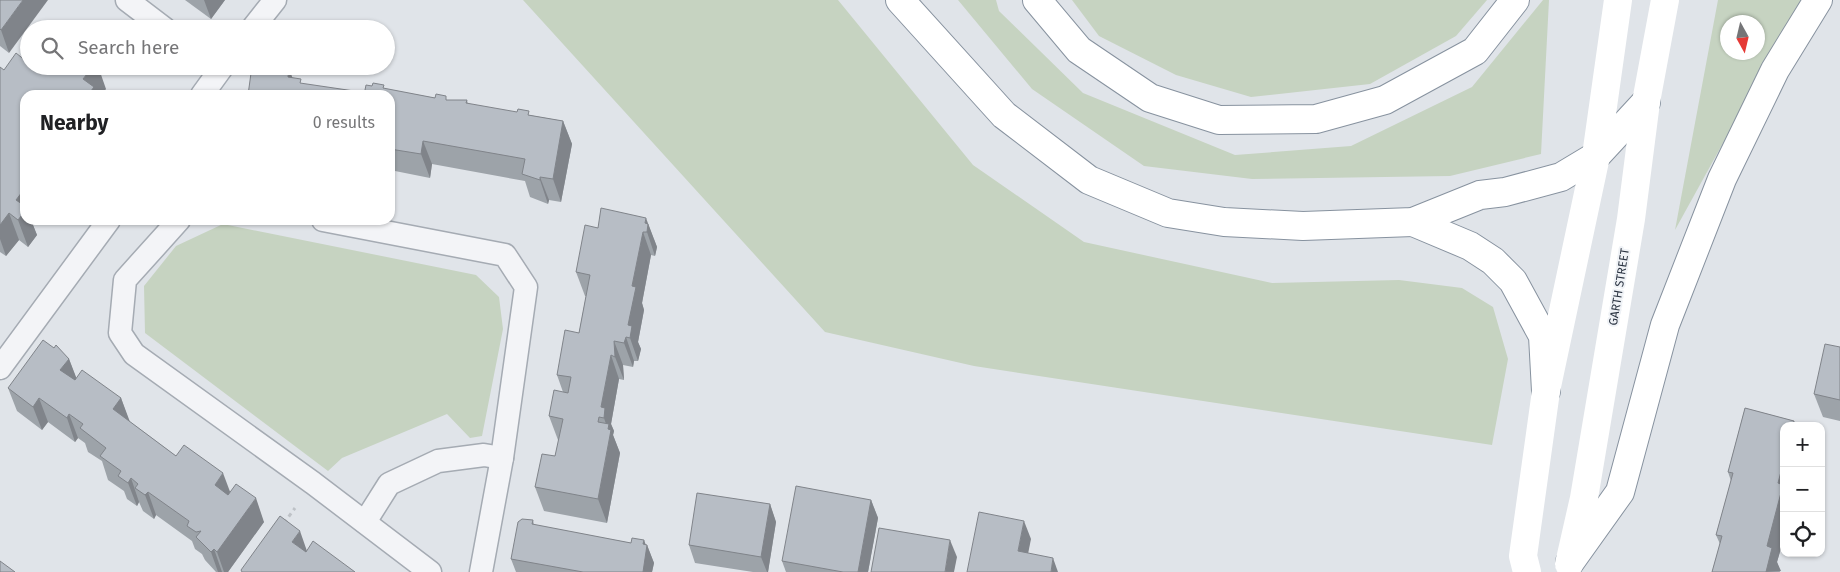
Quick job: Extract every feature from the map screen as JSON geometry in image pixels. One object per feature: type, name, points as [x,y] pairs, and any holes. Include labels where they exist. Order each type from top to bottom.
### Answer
[{"type":"main road","points":[[900,0],[1004,115],[1089,180],[1168,213],[1224,222],[1303,226],[1413,222],[1480,195],[1505,192],[1561,178],[1596,156],[1646,102]]},
{"type":"main road","points":[[1037,0],[1079,50],[1150,98],[1220,120],[1316,119],[1385,100],[1475,51],[1515,0]]},
{"type":"main road","points":[[1527,572],[1523,556],[1546,391],[1596,156],[1618,0]]},
{"type":"main road","name":"GARTH STREET","points":[[1568,567],[1584,498],[1631,219],[1646,102],[1665,0]]},
{"type":"main road","points":[[1568,567],[1620,492],[1665,325],[1722,179],[1775,70],[1818,0]]},
{"type":"main road","points":[[1413,222],[1470,246],[1493,261],[1513,281],[1543,336],[1546,391]]},
{"type":"lane","points":[[127,0],[153,20]]},
{"type":"lane","points":[[259,20],[274,0]]},
{"type":"lane","points":[[205,90],[215,75]]},
{"type":"lane","points":[[0,368],[105,225]]},
{"type":"lane","points":[[174,225],[125,280],[120,333],[134,354],[313,483],[430,572]]},
{"type":"lane","points":[[349,225],[505,255],[526,287],[502,458],[481,572]]},
{"type":"lane","points":[[365,522],[389,484],[438,460],[484,455],[502,458]]},
{"type":"path","points":[[280,528],[313,483]]},
{"type":"green space","points":[[523,0],[838,0],[973,165],[1084,242],[1272,283],[1399,280],[1462,288],[1493,307],[1508,359],[1492,445],[974,366],[825,332]]},
{"type":"green space","points":[[958,0],[996,0],[999,11],[1083,93],[1235,155],[1351,146],[1472,87],[1543,0],[1549,0],[1541,154],[1450,176],[1252,179],[1144,166],[1032,89]]},
{"type":"green space","points":[[1072,0],[1487,0],[1456,36],[1370,84],[1251,97],[1176,75],[1099,36]]},
{"type":"green space","points":[[1718,0],[1802,0],[1675,230]]},
{"type":"green space","points":[[221,225],[228,225],[476,275],[499,297],[503,329],[482,436],[470,438],[447,414],[342,458],[328,471],[145,333],[144,286],[176,246]]},
{"type":"building","points":[[0,0],[23,0],[1,30],[0,29]]},
{"type":"building","points":[[16,53],[20,56],[20,75],[86,75],[83,79],[94,87],[92,90],[20,90],[20,195],[16,200],[20,203],[20,217],[18,220],[9,213],[0,225],[0,67],[4,70]]},
{"type":"building","points":[[251,75],[288,75],[288,77],[301,79],[300,83],[347,90],[249,90]]},
{"type":"building","points":[[373,83],[384,85],[383,88],[393,90],[365,90],[366,85],[372,86]]},
{"type":"building","points":[[395,90],[435,98],[436,94],[446,96],[446,100],[467,100],[466,103],[517,112],[518,109],[529,111],[528,115],[563,121],[553,179],[540,177],[540,180],[522,174],[525,159],[423,141],[421,154],[395,150]]},
{"type":"building","points":[[601,208],[646,218],[645,223],[648,224],[647,232],[643,232],[632,286],[636,287],[628,325],[632,326],[630,338],[626,337],[624,343],[614,341],[615,357],[611,355],[601,407],[605,408],[604,418],[599,417],[598,422],[609,424],[608,429],[611,430],[598,499],[535,487],[542,454],[555,456],[563,419],[549,416],[554,390],[568,393],[571,377],[557,375],[565,330],[579,333],[590,275],[576,272],[585,225],[598,228]]},
{"type":"building","points":[[43,340],[54,348],[56,345],[69,359],[60,370],[75,380],[82,370],[121,398],[113,409],[176,456],[184,445],[223,473],[215,485],[228,495],[236,484],[256,498],[217,552],[214,549],[211,552],[196,537],[201,531],[196,532],[187,526],[189,521],[148,492],[145,495],[135,488],[138,484],[131,478],[128,483],[118,476],[121,471],[100,456],[106,448],[80,428],[83,424],[69,414],[67,418],[39,398],[33,407],[8,388]]},
{"type":"building","points":[[1825,344],[1840,347],[1840,400],[1814,394]]},
{"type":"building","points":[[1745,408],[1794,421],[1780,422],[1780,475],[1778,483],[1780,484],[1780,496],[1767,546],[1772,548],[1766,572],[1712,572],[1722,536],[1716,535],[1733,473],[1728,472]]},
{"type":"building","points":[[796,486],[871,500],[858,572],[843,572],[782,561]]},
{"type":"building","points":[[697,493],[770,504],[761,557],[689,545]]},
{"type":"building","points":[[979,512],[1024,521],[1018,551],[1053,558],[1051,572],[967,572]]},
{"type":"building","points":[[280,516],[300,531],[292,542],[306,552],[313,541],[355,572],[242,572],[241,570]]},
{"type":"building","points":[[522,519],[533,520],[532,524],[631,543],[632,538],[644,540],[643,544],[647,545],[643,572],[583,572],[511,559],[518,522]]},
{"type":"building","points":[[879,528],[950,540],[945,572],[871,572]]},
{"type":"building","points":[[0,561],[15,572],[0,572]]}]
